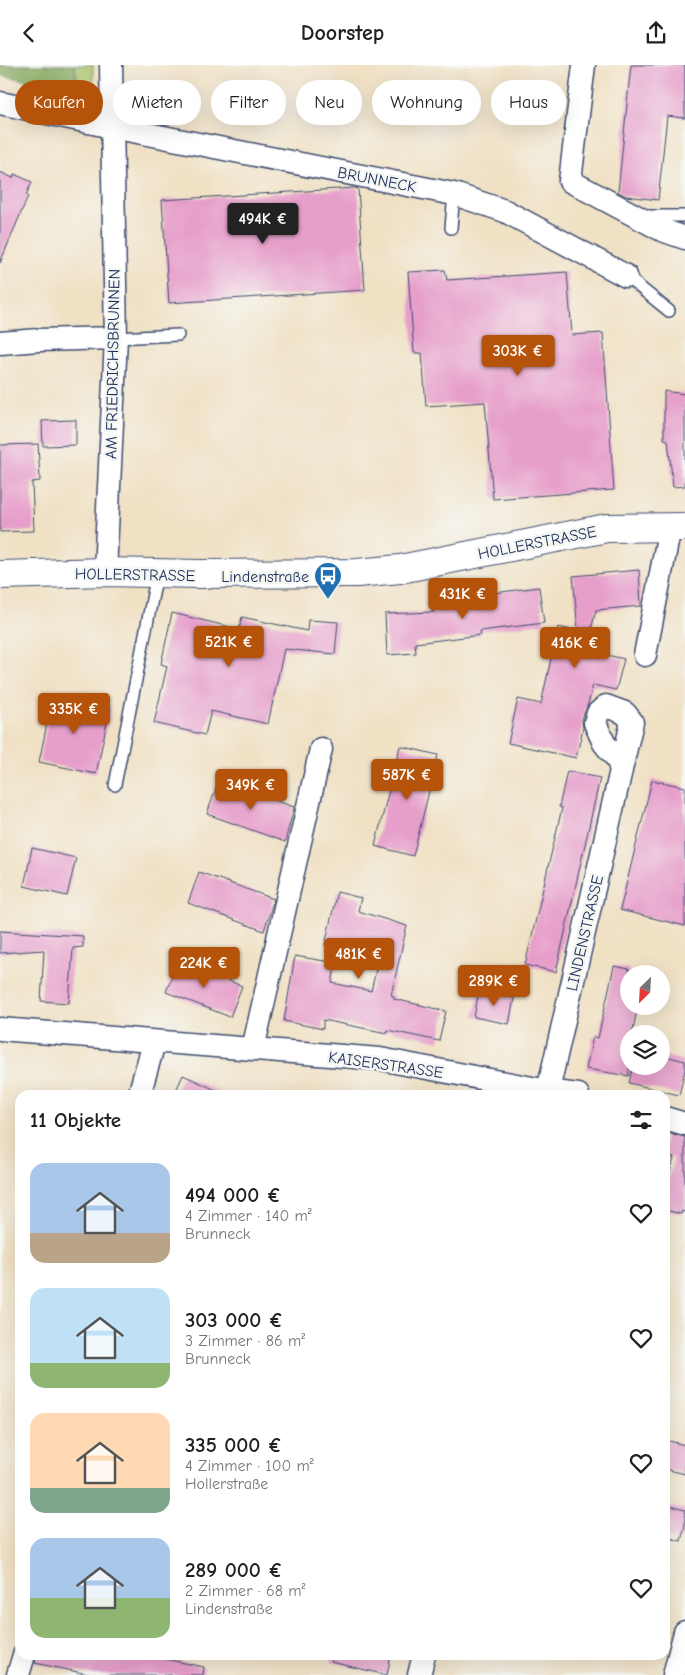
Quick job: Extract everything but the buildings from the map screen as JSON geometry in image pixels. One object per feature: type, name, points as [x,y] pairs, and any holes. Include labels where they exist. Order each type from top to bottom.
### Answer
[{"type":"main road","name":"HOLLERSTRASSE","points":[[0,575],[104,572],[357,573],[400,569],[607,528],[678,527]]},
{"type":"street","name":"AM FRIEDRICHSBRUNNEN","points":[[104,572],[116,338],[111,65]]},
{"type":"street","points":[[584,65],[570,181],[662,230],[685,238]]},
{"type":"street","points":[[0,103],[112,127]]},
{"type":"street","name":"BRUNNECK","points":[[112,127],[454,195],[505,211],[626,276]]},
{"type":"street","points":[[0,343],[116,338]]},
{"type":"street","points":[[645,655],[678,527]]},
{"type":"street","points":[[253,1049],[321,749]]},
{"type":"street","name":"LINDENSTRASSE","points":[[548,1090],[621,771]]},
{"type":"street","name":"KAISERSTRASSE","points":[[0,1029],[154,1043],[380,1059],[532,1090]]},
{"type":"street","points":[[140,1090],[154,1043]]},
{"type":"street","points":[[670,1120],[685,1124]]},
{"type":"street","points":[[674,1675],[685,1632]]},
{"type":"street","points":[[18,1675],[22,1660]]},
{"type":"street","points":[[419,1675],[423,1660]]},
{"type":"lane","points":[[451,228],[454,195]]},
{"type":"lane","points":[[636,216],[685,216]]},
{"type":"lane","points":[[626,276],[669,311]]},
{"type":"lane","points":[[116,338],[178,335]]},
{"type":"lane","points":[[115,785],[158,573]]},
{"type":"green space","points":[[0,65],[75,65],[77,80],[24,80],[0,75]]},
{"type":"green space","points":[[75,65],[93,65],[94,80],[77,80]]},
{"type":"place","name":"Lindenstraße","points":[[328,600]]}]
